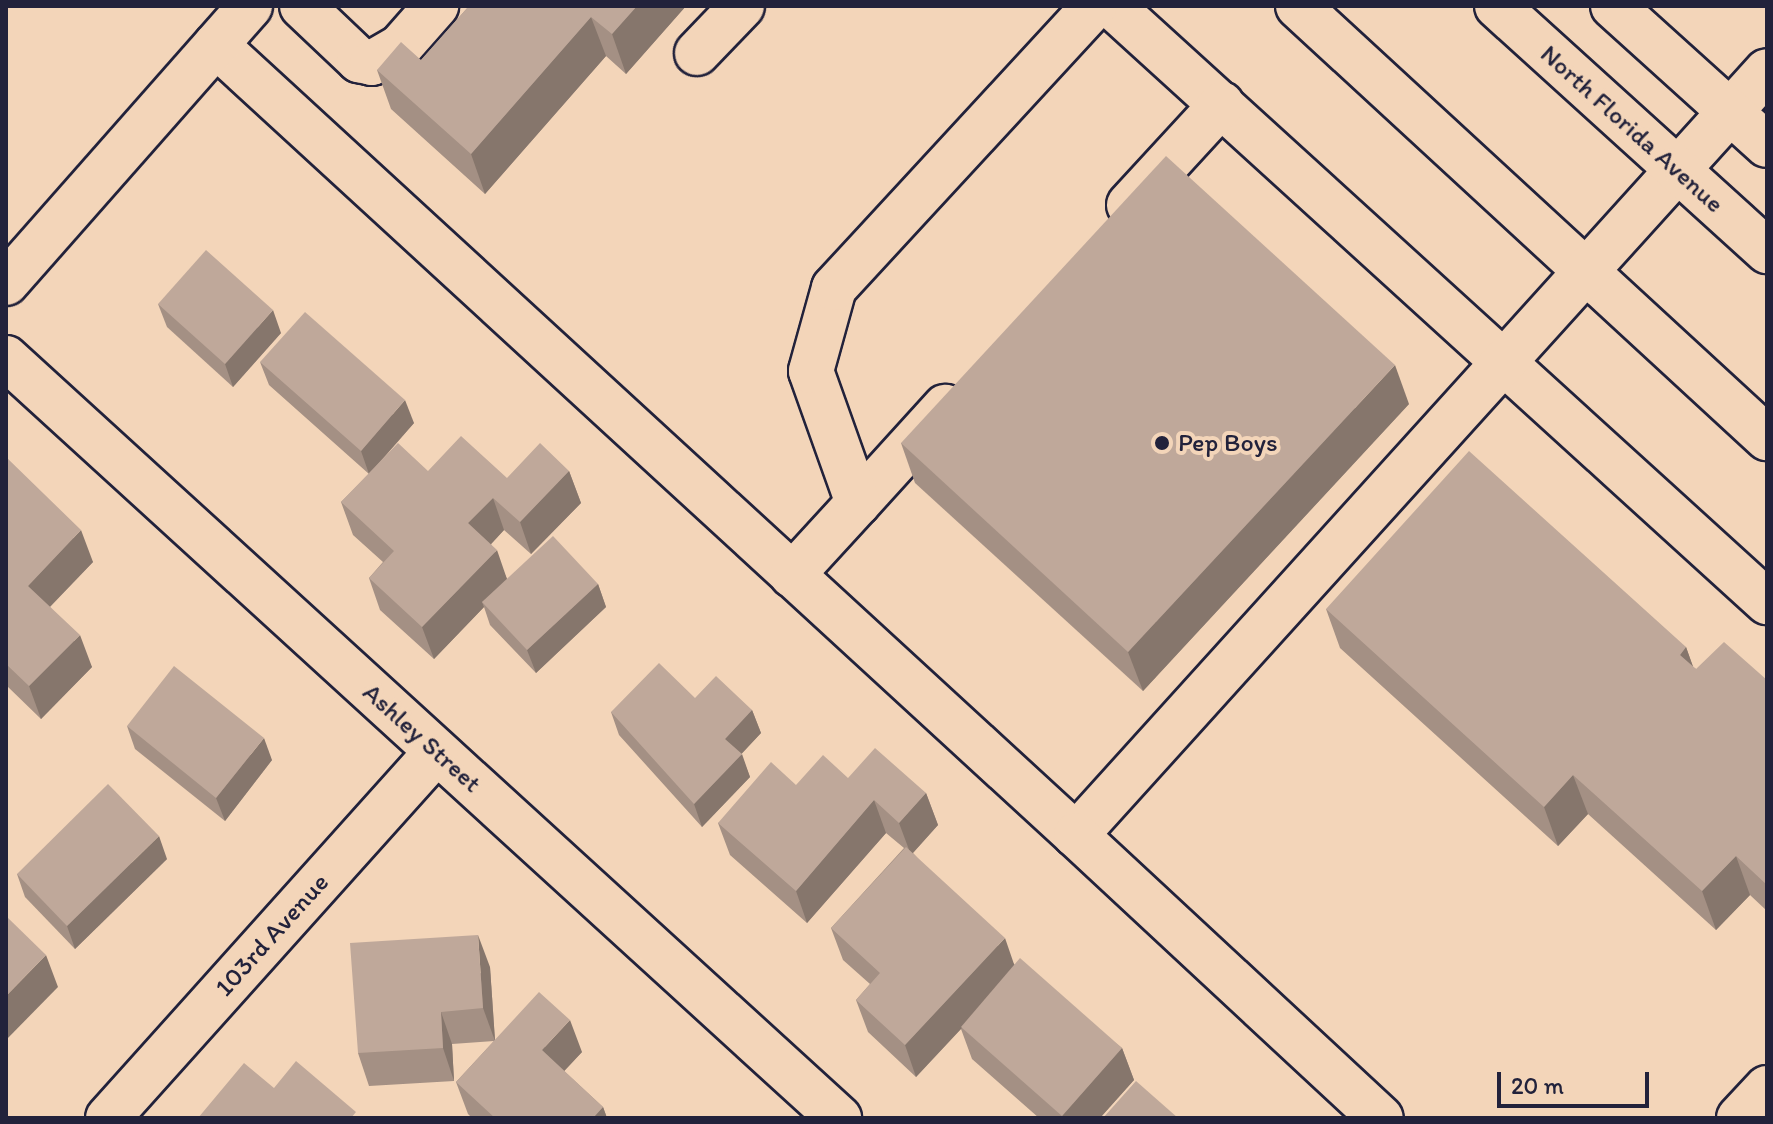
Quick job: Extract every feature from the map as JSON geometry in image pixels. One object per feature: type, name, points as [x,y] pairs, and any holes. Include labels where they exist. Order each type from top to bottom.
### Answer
[{"type":"street","points":[[6,283],[250,6]]},
{"type":"street","points":[[302,6],[359,60],[372,63],[400,47],[436,6]]},
{"type":"street","points":[[697,53],[742,6]]},
{"type":"street","points":[[858,503],[811,371],[834,288],[1094,6]]},
{"type":"street","points":[[1112,6],[1508,359],[1767,602]]},
{"type":"street","points":[[1298,6],[1767,438]]},
{"type":"street","name":"North Florida Avenue","points":[[1497,6],[1767,251]]},
{"type":"street","points":[[1613,6],[1767,145]]},
{"type":"street","points":[[216,45],[1381,1118]]},
{"type":"street","points":[[1076,835],[1767,71]]},
{"type":"street","points":[[1104,233],[1222,104]]},
{"type":"street","name":"Ashley Street","points":[[6,358],[839,1118]]},
{"type":"street","points":[[792,575],[976,373]]},
{"type":"street","name":"103rd Avenue","points":[[108,1118],[436,752]]},
{"type":"building","points":[[469,6],[637,6],[612,34],[591,17],[471,154],[377,70],[401,42],[421,60]]},
{"type":"building","name":"Pep Boys","points":[[1166,156],[1395,365],[1128,652],[901,443]]},
{"type":"building","points":[[206,250],[273,310],[225,364],[158,304]]},
{"type":"building","points":[[305,312],[405,400],[361,451],[260,362]]},
{"type":"building","points":[[461,436],[507,478],[540,443],[569,471],[520,522],[493,498],[468,523],[497,550],[422,627],[369,578],[394,551],[341,502],[398,443],[428,471]]},
{"type":"building","points":[[1469,451],[1686,647],[1680,655],[1696,669],[1724,642],[1767,680],[1767,885],[1736,856],[1702,891],[1573,775],[1544,807],[1326,609]]},
{"type":"building","points":[[6,457],[81,530],[28,586],[80,635],[29,686],[6,664]]},
{"type":"building","points":[[553,536],[598,584],[527,650],[482,602]]},
{"type":"building","points":[[659,663],[695,698],[716,676],[752,710],[725,739],[742,754],[694,804],[611,712]]},
{"type":"building","points":[[174,666],[264,738],[216,798],[127,726]]},
{"type":"building","points":[[875,748],[926,793],[899,823],[874,800],[796,891],[718,823],[771,762],[796,785],[823,755],[848,778]]},
{"type":"building","points":[[108,784],[159,836],[67,926],[17,874]]},
{"type":"building","points":[[906,847],[1005,938],[905,1045],[856,1000],[880,973],[831,928]]},
{"type":"building","points":[[6,916],[46,955],[6,996]]},
{"type":"building","points":[[478,935],[483,1008],[441,1012],[443,1048],[358,1053],[350,943]]},
{"type":"building","points":[[1020,958],[1122,1048],[1062,1116],[961,1027]]},
{"type":"building","points":[[539,992],[570,1020],[542,1050],[603,1107],[593,1118],[495,1118],[456,1082]]},
{"type":"building","points":[[296,1061],[356,1112],[351,1118],[198,1118],[244,1063],[274,1088]]},
{"type":"building","points":[[1136,1081],[1178,1118],[1103,1118]]},
{"type":"place","name":"Pep Boys","points":[[1162,443]]}]
